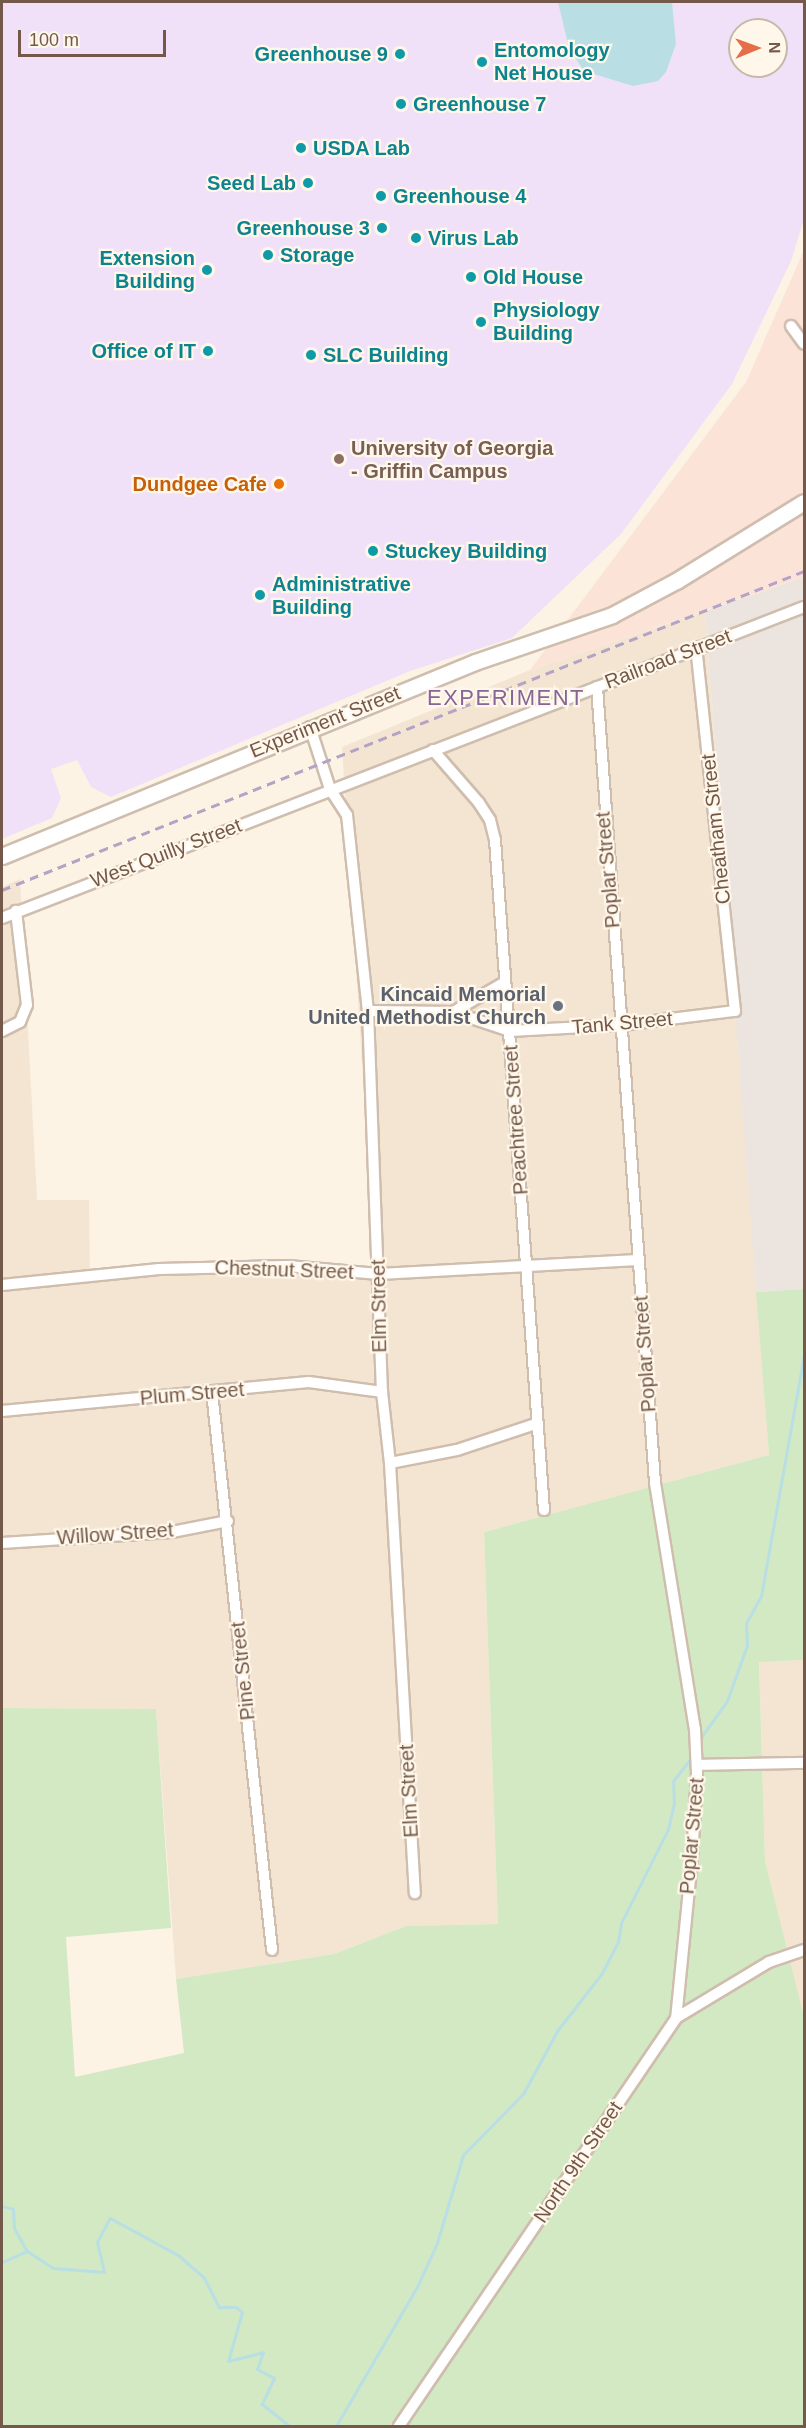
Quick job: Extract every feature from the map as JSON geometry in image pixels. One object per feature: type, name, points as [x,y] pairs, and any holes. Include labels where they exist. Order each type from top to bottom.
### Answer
[{"type":"main road","name":"Experiment Street","points":[[2,856],[475,662],[612,615],[676,581],[804,502]]},
{"type":"street","points":[[791,326],[803,339]]},
{"type":"street","name":"Railroad Street","points":[[331,791],[696,647],[804,607]]},
{"type":"street","name":"Cheatham Street","points":[[696,647],[735,1011]]},
{"type":"street","name":"Poplar Street","points":[[597,687],[655,1483],[674,1610],[693,1696],[697,1765],[676,2019]]},
{"type":"street","name":"Elm Street","points":[[310,728],[331,791],[347,815],[368,1011],[382,1392],[390,1463],[415,1893]]},
{"type":"street","name":"Peachtree Street","points":[[433,750],[490,820],[510,1031],[544,1510]]},
{"type":"street","name":"West Quilly Street","points":[[2,918],[331,791]]},
{"type":"street","points":[[2,1031],[20,1022],[27,1005],[16,911]]},
{"type":"street","points":[[453,1012],[505,982]]},
{"type":"street","name":"Tank Street","points":[[368,1011],[453,1012],[510,1031],[622,1025],[735,1011]]},
{"type":"street","name":"Chestnut Street","points":[[2,1285],[159,1269],[288,1266],[379,1274],[528,1268],[638,1260]]},
{"type":"street","name":"Plum Street","points":[[2,1412],[309,1382],[382,1392]]},
{"type":"street","name":"Pine Street","points":[[212,1392],[228,1521],[272,1950]]},
{"type":"street","points":[[390,1463],[457,1450],[538,1423]]},
{"type":"street","name":"Willow Street","points":[[2,1543],[172,1532],[228,1521]]},
{"type":"street","points":[[697,1765],[804,1762]]},
{"type":"street","name":"North 9th Street","points":[[399,2427],[676,2019],[769,1962],[804,1950]]},
{"type":"shaded area","name":"University of Georgia - Griffin Campus","points":[[2,2],[804,2],[804,219],[791,261],[732,384],[621,534],[512,638],[410,671],[111,797],[91,787],[77,760],[51,769],[61,798],[52,818],[2,839]]},
{"type":"shaded area","points":[[804,250],[804,577],[530,670],[746,382]]},
{"type":"shaded area","points":[[804,577],[804,1289],[756,1292],[705,611]]},
{"type":"shaded area","points":[[705,611],[769,1455],[484,1532],[498,1924],[406,1926],[334,1954],[176,1979],[156,1709],[2,1708],[2,887],[20,879],[37,1200],[89,1200],[90,1277],[153,1276],[226,1265],[375,1267],[342,747],[530,670]]},
{"type":"shaded area","points":[[804,1660],[804,2016],[765,1861],[759,1661]]},
{"type":"green space","points":[[804,1289],[804,1660],[759,1662],[765,1861],[804,2016],[804,2426],[2,2426],[2,1694],[3,1708],[156,1709],[171,1928],[66,1937],[75,2077],[184,2053],[176,1979],[334,1954],[406,1926],[498,1924],[484,1532],[769,1455],[756,1292]]},
{"type":"water","points":[[558,2],[672,2],[676,44],[666,72],[658,81],[633,86],[584,71],[569,48]]},
{"type":"waterway","points":[[702,1736],[727,1701],[747,1645],[746,1623],[761,1596],[804,1355]]},
{"type":"waterway","points":[[336,2426],[417,2287],[437,2243],[463,2155],[523,2094],[557,2031],[602,1973],[618,1942],[621,1923],[668,1829],[674,1804],[673,1781],[692,1757]]},
{"type":"waterway","points":[[2,2206],[13,2209],[14,2228],[27,2251]]},
{"type":"waterway","points":[[27,2251],[53,2268],[104,2272],[97,2242],[110,2218],[178,2255],[204,2278],[219,2307],[236,2307],[242,2312],[228,2361],[263,2352],[257,2369],[274,2378],[262,2404],[289,2426]]},
{"type":"waterway","points":[[2,2262],[27,2251]]},
{"type":"railway","points":[[2,890],[804,571]]},
{"type":"place","name":"Greenhouse 9","points":[[400,54]]},
{"type":"place","name":"Entomology Net House","points":[[482,62]]},
{"type":"place","name":"Greenhouse 7","points":[[401,104]]},
{"type":"place","name":"USDA Lab","points":[[301,148]]},
{"type":"place","name":"Seed Lab","points":[[308,183]]},
{"type":"place","name":"Greenhouse 4","points":[[381,196]]},
{"type":"place","name":"Greenhouse 3","points":[[382,228]]},
{"type":"place","name":"Virus Lab","points":[[416,238]]},
{"type":"place","name":"Storage","points":[[268,255]]},
{"type":"place","name":"Extension Building","points":[[207,270]]},
{"type":"place","name":"Old House","points":[[471,277]]},
{"type":"place","name":"Physiology Building","points":[[481,322]]},
{"type":"place","name":"Office of IT","points":[[208,351]]},
{"type":"place","name":"SLC Building","points":[[311,355]]},
{"type":"place","name":"University of Georgia - Griffin Campus","points":[[339,459]]},
{"type":"place","name":"Dundgee Cafe","points":[[279,484]]},
{"type":"place","name":"Stuckey Building","points":[[373,551]]},
{"type":"place","name":"Administrative Building","points":[[260,595]]},
{"type":"place","name":"Kincaid Memorial United Methodist Church","points":[[558,1006]]},
{"type":"district","name":"EXPERIMENT","points":[[506,698]]}]
